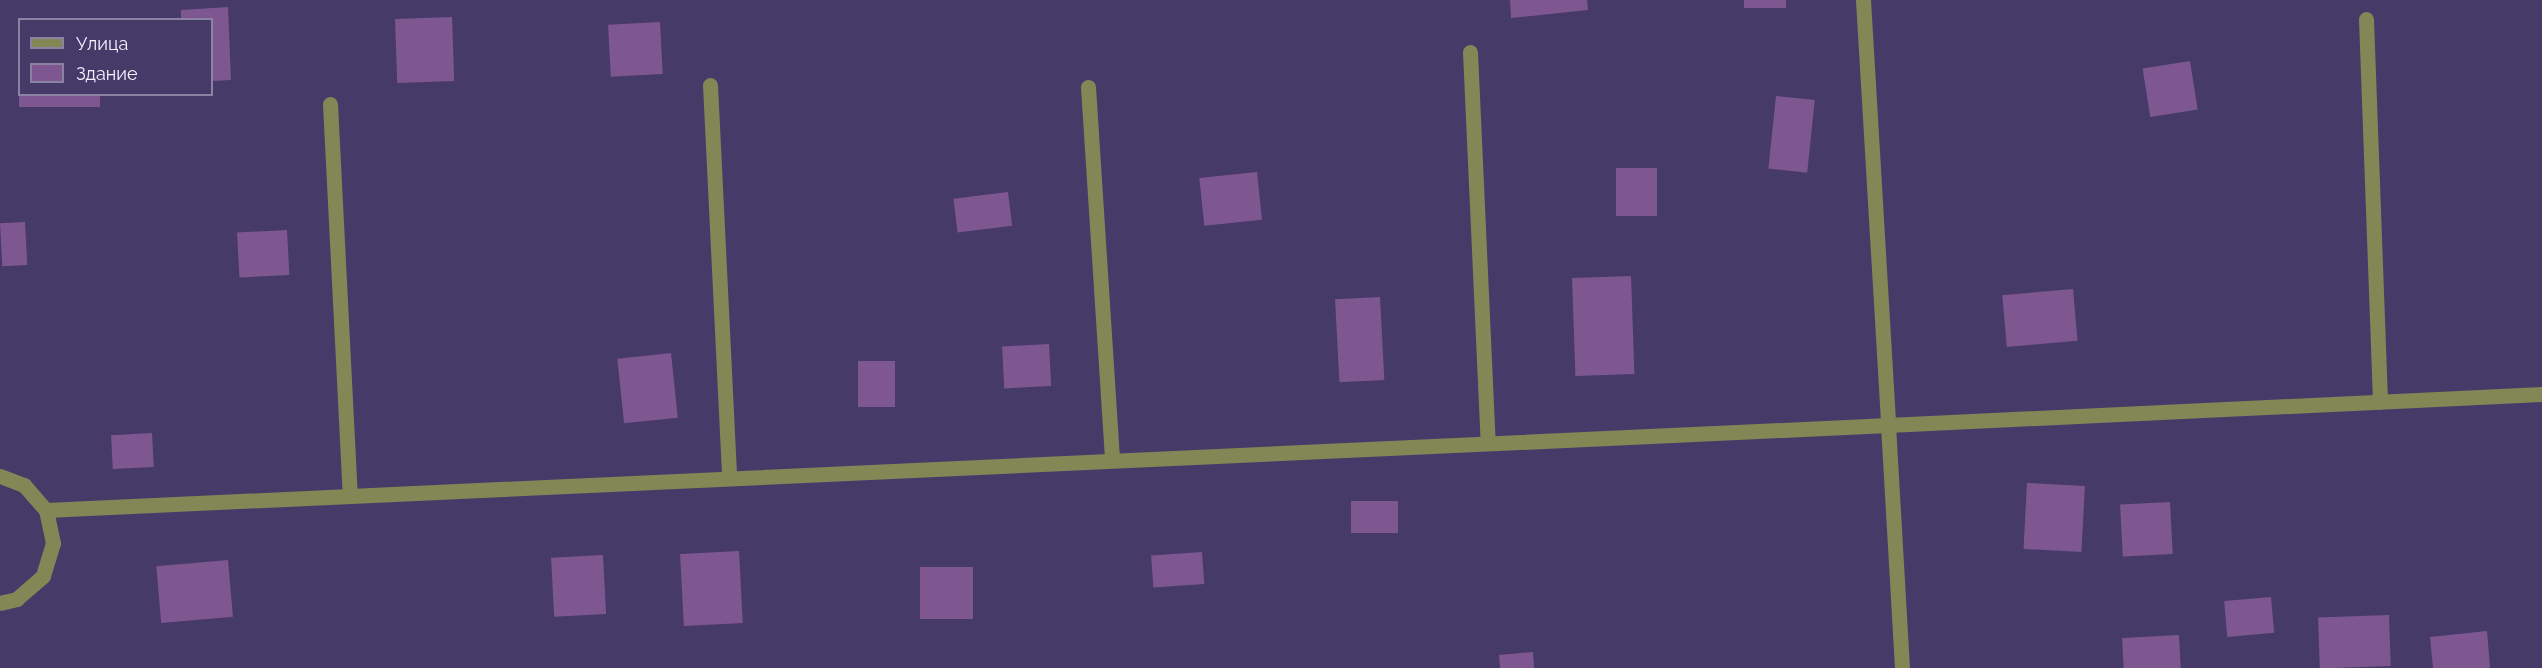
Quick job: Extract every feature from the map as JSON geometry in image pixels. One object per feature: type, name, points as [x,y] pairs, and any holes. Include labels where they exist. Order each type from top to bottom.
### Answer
[{"type":"lane","points":[[1863,0],[1902,668]]},
{"type":"lane","points":[[2366,19],[2380,402]]},
{"type":"lane","points":[[1470,52],[1488,442]]},
{"type":"lane","points":[[710,85],[729,478]]},
{"type":"lane","points":[[1088,87],[1112,459]]},
{"type":"lane","points":[[330,104],[350,495]]},
{"type":"lane","points":[[46,510],[2542,394]]},
{"type":"lane","points":[[0,476],[24,485],[46,510],[53,543],[43,576],[17,599],[0,603]]},
{"type":"building","points":[[1510,0],[1587,0],[1588,10],[1511,18]]},
{"type":"building","points":[[1744,0],[1786,0],[1786,8],[1744,8]]},
{"type":"building","points":[[228,7],[231,80],[213,81],[213,18],[181,18],[181,10]]},
{"type":"building","points":[[452,17],[454,81],[397,83],[395,19]]},
{"type":"building","points":[[660,22],[663,74],[611,77],[608,25]]},
{"type":"building","points":[[2190,61],[2198,109],[2150,117],[2143,69]]},
{"type":"building","points":[[19,96],[100,96],[100,107],[19,107]]},
{"type":"building","points":[[1776,96],[1815,100],[1807,173],[1768,169]]},
{"type":"building","points":[[1616,168],[1657,168],[1657,216],[1616,216]]},
{"type":"building","points":[[1257,172],[1262,220],[1204,226],[1199,178]]},
{"type":"building","points":[[1008,192],[1012,226],[958,232],[953,199]]},
{"type":"building","points":[[25,222],[27,265],[2,266],[0,223]]},
{"type":"building","points":[[287,230],[289,275],[239,278],[237,233]]},
{"type":"building","points":[[1631,276],[1634,374],[1575,376],[1572,278]]},
{"type":"building","points":[[2073,289],[2078,341],[2007,347],[2002,295]]},
{"type":"building","points":[[1380,297],[1384,380],[1339,382],[1335,299]]},
{"type":"building","points":[[1049,344],[1051,386],[1004,388],[1002,346]]},
{"type":"building","points":[[671,353],[678,418],[624,423],[617,359]]},
{"type":"building","points":[[858,361],[895,361],[895,407],[858,407]]},
{"type":"building","points":[[152,433],[154,467],[113,469],[111,435]]},
{"type":"building","points":[[2027,483],[2085,486],[2081,552],[2024,549]]},
{"type":"building","points":[[1351,501],[1398,501],[1398,533],[1351,533]]},
{"type":"building","points":[[2170,502],[2173,554],[2123,557],[2120,505]]},
{"type":"building","points":[[739,551],[743,623],[684,626],[680,554]]},
{"type":"building","points":[[1202,552],[1204,584],[1153,587],[1151,556]]},
{"type":"building","points":[[603,555],[606,614],[554,617],[551,558]]},
{"type":"building","points":[[228,560],[233,617],[161,623],[156,566]]},
{"type":"building","points":[[920,567],[973,567],[973,619],[920,619]]},
{"type":"building","points":[[2271,597],[2274,633],[2227,637],[2224,601]]},
{"type":"building","points":[[2389,615],[2391,666],[2320,668],[2318,617]]},
{"type":"building","points":[[2487,631],[2490,668],[2433,668],[2430,637]]},
{"type":"building","points":[[2179,635],[2181,668],[2124,668],[2122,638]]},
{"type":"building","points":[[1533,652],[1534,668],[1500,668],[1499,655]]}]
